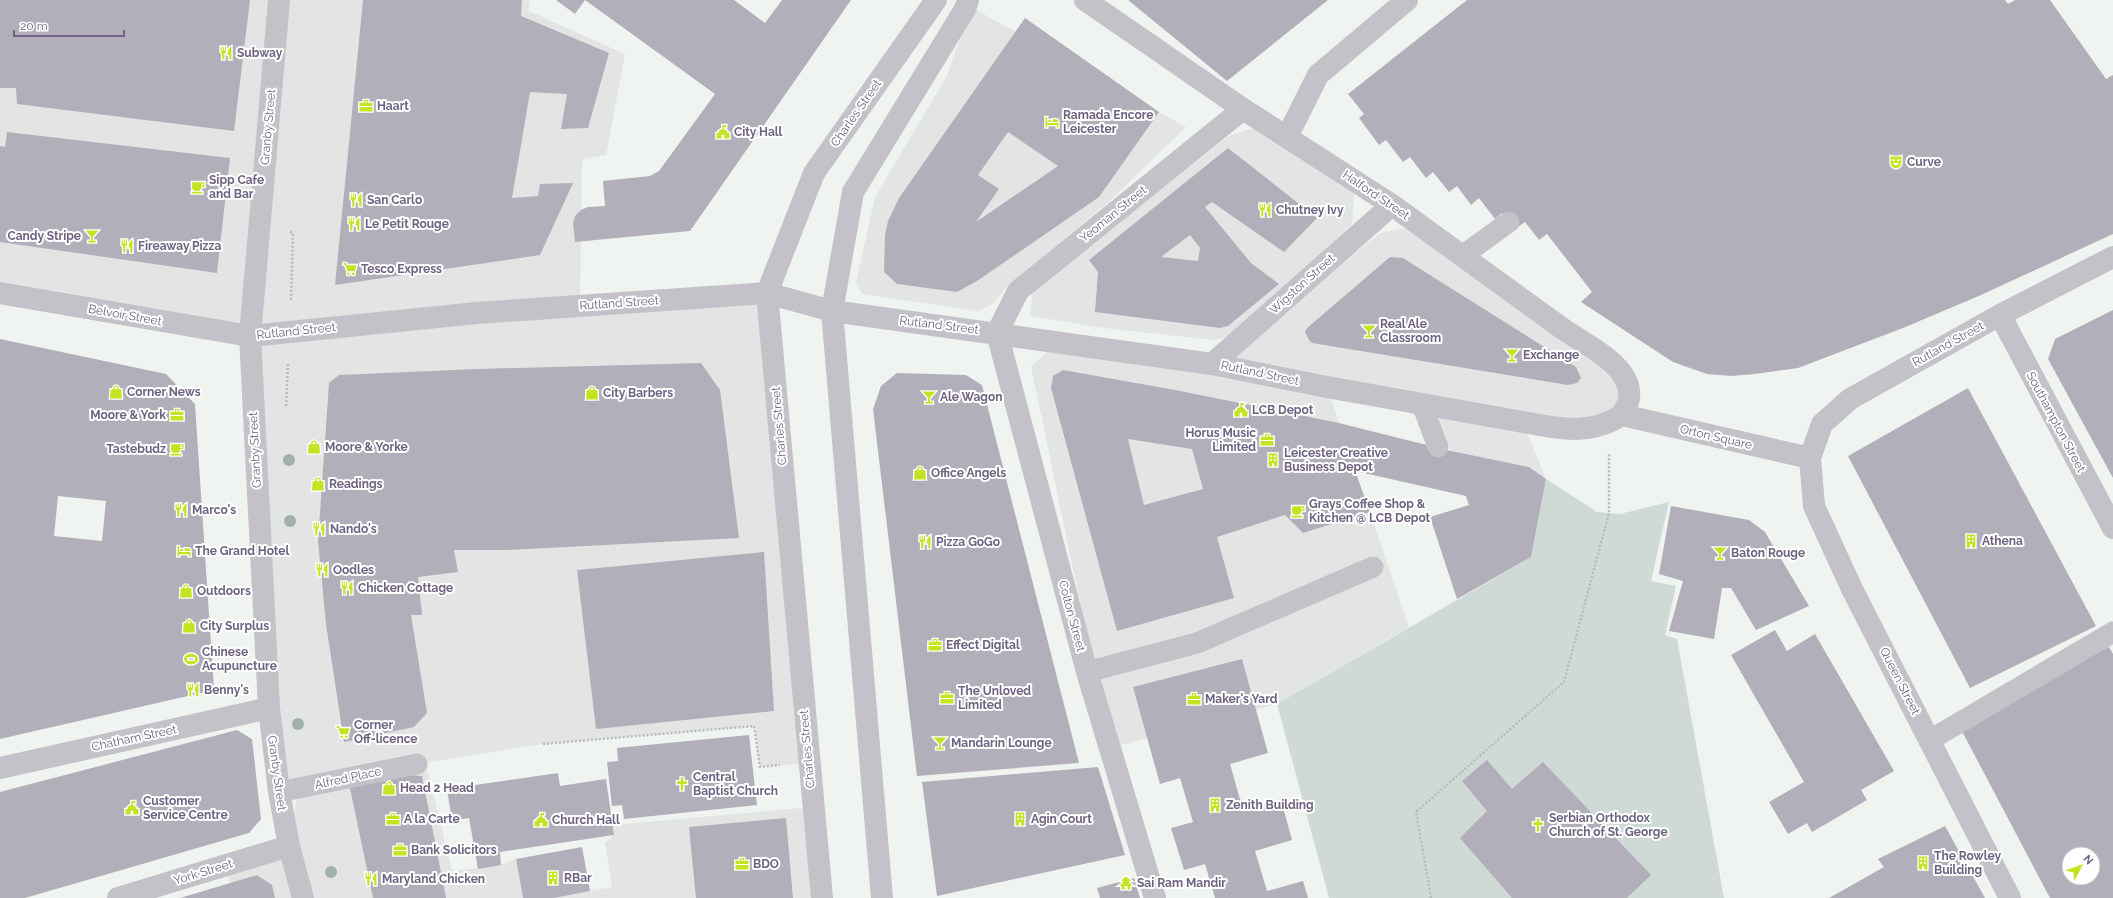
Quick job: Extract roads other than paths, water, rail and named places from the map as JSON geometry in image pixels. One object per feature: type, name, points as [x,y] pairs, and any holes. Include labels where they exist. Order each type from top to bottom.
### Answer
[{"type":"street","name":"Granby Street","points":[[279,0],[250,336],[269,708],[279,792],[289,846],[303,898]]},
{"type":"street","name":"Charles Street","points":[[822,898],[808,762],[767,293],[814,173],[936,0]]},
{"type":"street","points":[[882,898],[832,311],[853,192],[965,9],[968,0]]},
{"type":"street","name":"Halford Street","points":[[1085,0],[1243,109],[1392,204],[1563,329],[1617,365],[1628,384],[1629,398],[1616,419]]},
{"type":"street","points":[[1287,137],[1318,75],[1407,0]]},
{"type":"street","name":"Yeoman Street","points":[[997,332],[1018,291],[1243,109]]},
{"type":"street","name":"Wigston Street","points":[[1212,364],[1392,204]]},
{"type":"street","name":"Rutland Street","points":[[1810,458],[1822,424],[1850,399],[2000,315],[2113,257]]},
{"type":"street","name":"Belvoir Street","points":[[0,293],[250,336]]},
{"type":"street","name":"Rutland Street","points":[[250,336],[477,313],[767,293],[832,311],[997,332],[1212,364],[1422,404],[1566,429],[1585,429],[1616,419]]},
{"type":"street","name":"Southampton Street","points":[[2000,315],[2113,528]]},
{"type":"street","name":"Colton Street","points":[[997,332],[1087,672],[1155,898]]},
{"type":"street","name":"Orton Square","points":[[1616,419],[1810,458]]},
{"type":"street","name":"Queen Street","points":[[1810,458],[1814,506],[1852,588],[2010,898]]},
{"type":"street","name":"Chatham Street","points":[[0,768],[269,708]]},
{"type":"street","name":"York Street","points":[[118,898],[289,846]]},
{"type":"lane","points":[[1462,256],[1509,222]]},
{"type":"lane","points":[[1422,404],[1438,448]]},
{"type":"lane","points":[[1087,672],[1197,643],[1374,567]]},
{"type":"lane","points":[[1930,740],[2113,632]]},
{"type":"lane","name":"Alfred Place","points":[[279,792],[417,764]]},
{"type":"place","name":"Subway","points":[[226,53]]},
{"type":"place","name":"Haart","points":[[366,106]]},
{"type":"place","name":"Ramada Encore Leicester","points":[[1052,122]]},
{"type":"place","name":"City Hall","points":[[723,132]]},
{"type":"place","name":"Curve","points":[[1896,162]]},
{"type":"place","name":"Sipp Cafe and Bar","points":[[198,187]]},
{"type":"place","name":"San Carlo","points":[[356,200]]},
{"type":"place","name":"Chutney Ivy","points":[[1265,210]]},
{"type":"place","name":"Le Petit Rouge","points":[[354,224]]},
{"type":"place","name":"Candy Stripe","points":[[92,236]]},
{"type":"place","name":"Fireaway Pizza","points":[[127,246]]},
{"type":"place","name":"Tesco Express","points":[[350,269]]},
{"type":"place","name":"Real Ale Classroom","points":[[1369,331]]},
{"type":"place","name":"Exchange","points":[[1512,355]]},
{"type":"place","name":"Corner News","points":[[116,392]]},
{"type":"place","name":"City Barbers","points":[[592,393]]},
{"type":"place","name":"Ale Wagon","points":[[929,397]]},
{"type":"place","name":"LCB Depot","points":[[1241,410]]},
{"type":"place","name":"Moore & York","points":[[177,415]]},
{"type":"place","name":"Horus Music Limited","points":[[1267,440]]},
{"type":"place","name":"Moore & Yorke","points":[[314,447]]},
{"type":"place","name":"Tastebudz","points":[[177,449]]},
{"type":"place","name":"Leicester Creative Business Depot","points":[[1273,460]]},
{"type":"place","name":"Office Angels","points":[[920,473]]},
{"type":"place","name":"Readings","points":[[318,484]]},
{"type":"place","name":"Marco's","points":[[181,510]]},
{"type":"place","name":"Grays Coffee Shop & Kitchen @ LCB Depot","points":[[1298,511]]},
{"type":"place","name":"Nando's","points":[[319,529]]},
{"type":"place","name":"Athena","points":[[1971,541]]},
{"type":"place","name":"Pizza GoGo","points":[[925,542]]},
{"type":"place","name":"The Grand Hotel","points":[[184,551]]},
{"type":"place","name":"Baton Rouge","points":[[1720,553]]},
{"type":"place","name":"Oodles","points":[[322,570]]},
{"type":"place","name":"Chicken Cottage","points":[[347,588]]},
{"type":"place","name":"Outdoors","points":[[186,591]]},
{"type":"place","name":"City Surplus","points":[[189,626]]},
{"type":"place","name":"Effect Digital","points":[[935,645]]},
{"type":"place","name":"Chinese Acupuncture","points":[[191,659]]},
{"type":"place","name":"Benny's","points":[[193,690]]},
{"type":"place","name":"The Unloved Limited","points":[[947,698]]},
{"type":"place","name":"Maker's Yard","points":[[1194,699]]},
{"type":"place","name":"Corner Off-licence","points":[[343,732]]},
{"type":"place","name":"Mandarin Lounge","points":[[940,743]]},
{"type":"place","name":"Central Baptist Church","points":[[682,784]]},
{"type":"place","name":"Head 2 Head","points":[[389,788]]},
{"type":"place","name":"Zenith Building","points":[[1215,805]]},
{"type":"place","name":"Customer Service Centre","points":[[132,808]]},
{"type":"place","name":"A la Carte","points":[[393,819]]},
{"type":"place","name":"Agin Court","points":[[1020,819]]},
{"type":"place","name":"Church Hall","points":[[541,820]]},
{"type":"place","name":"Serbian Orthodox Church of St. George","points":[[1538,825]]},
{"type":"place","name":"Bank Solicitors","points":[[400,850]]},
{"type":"place","name":"The Rowley Building","points":[[1923,863]]},
{"type":"place","name":"BDO","points":[[742,864]]},
{"type":"place","name":"RBar","points":[[553,878]]},
{"type":"place","name":"Maryland Chicken","points":[[371,879]]},
{"type":"place","name":"Sai Ram Mandir","points":[[1126,883]]}]
